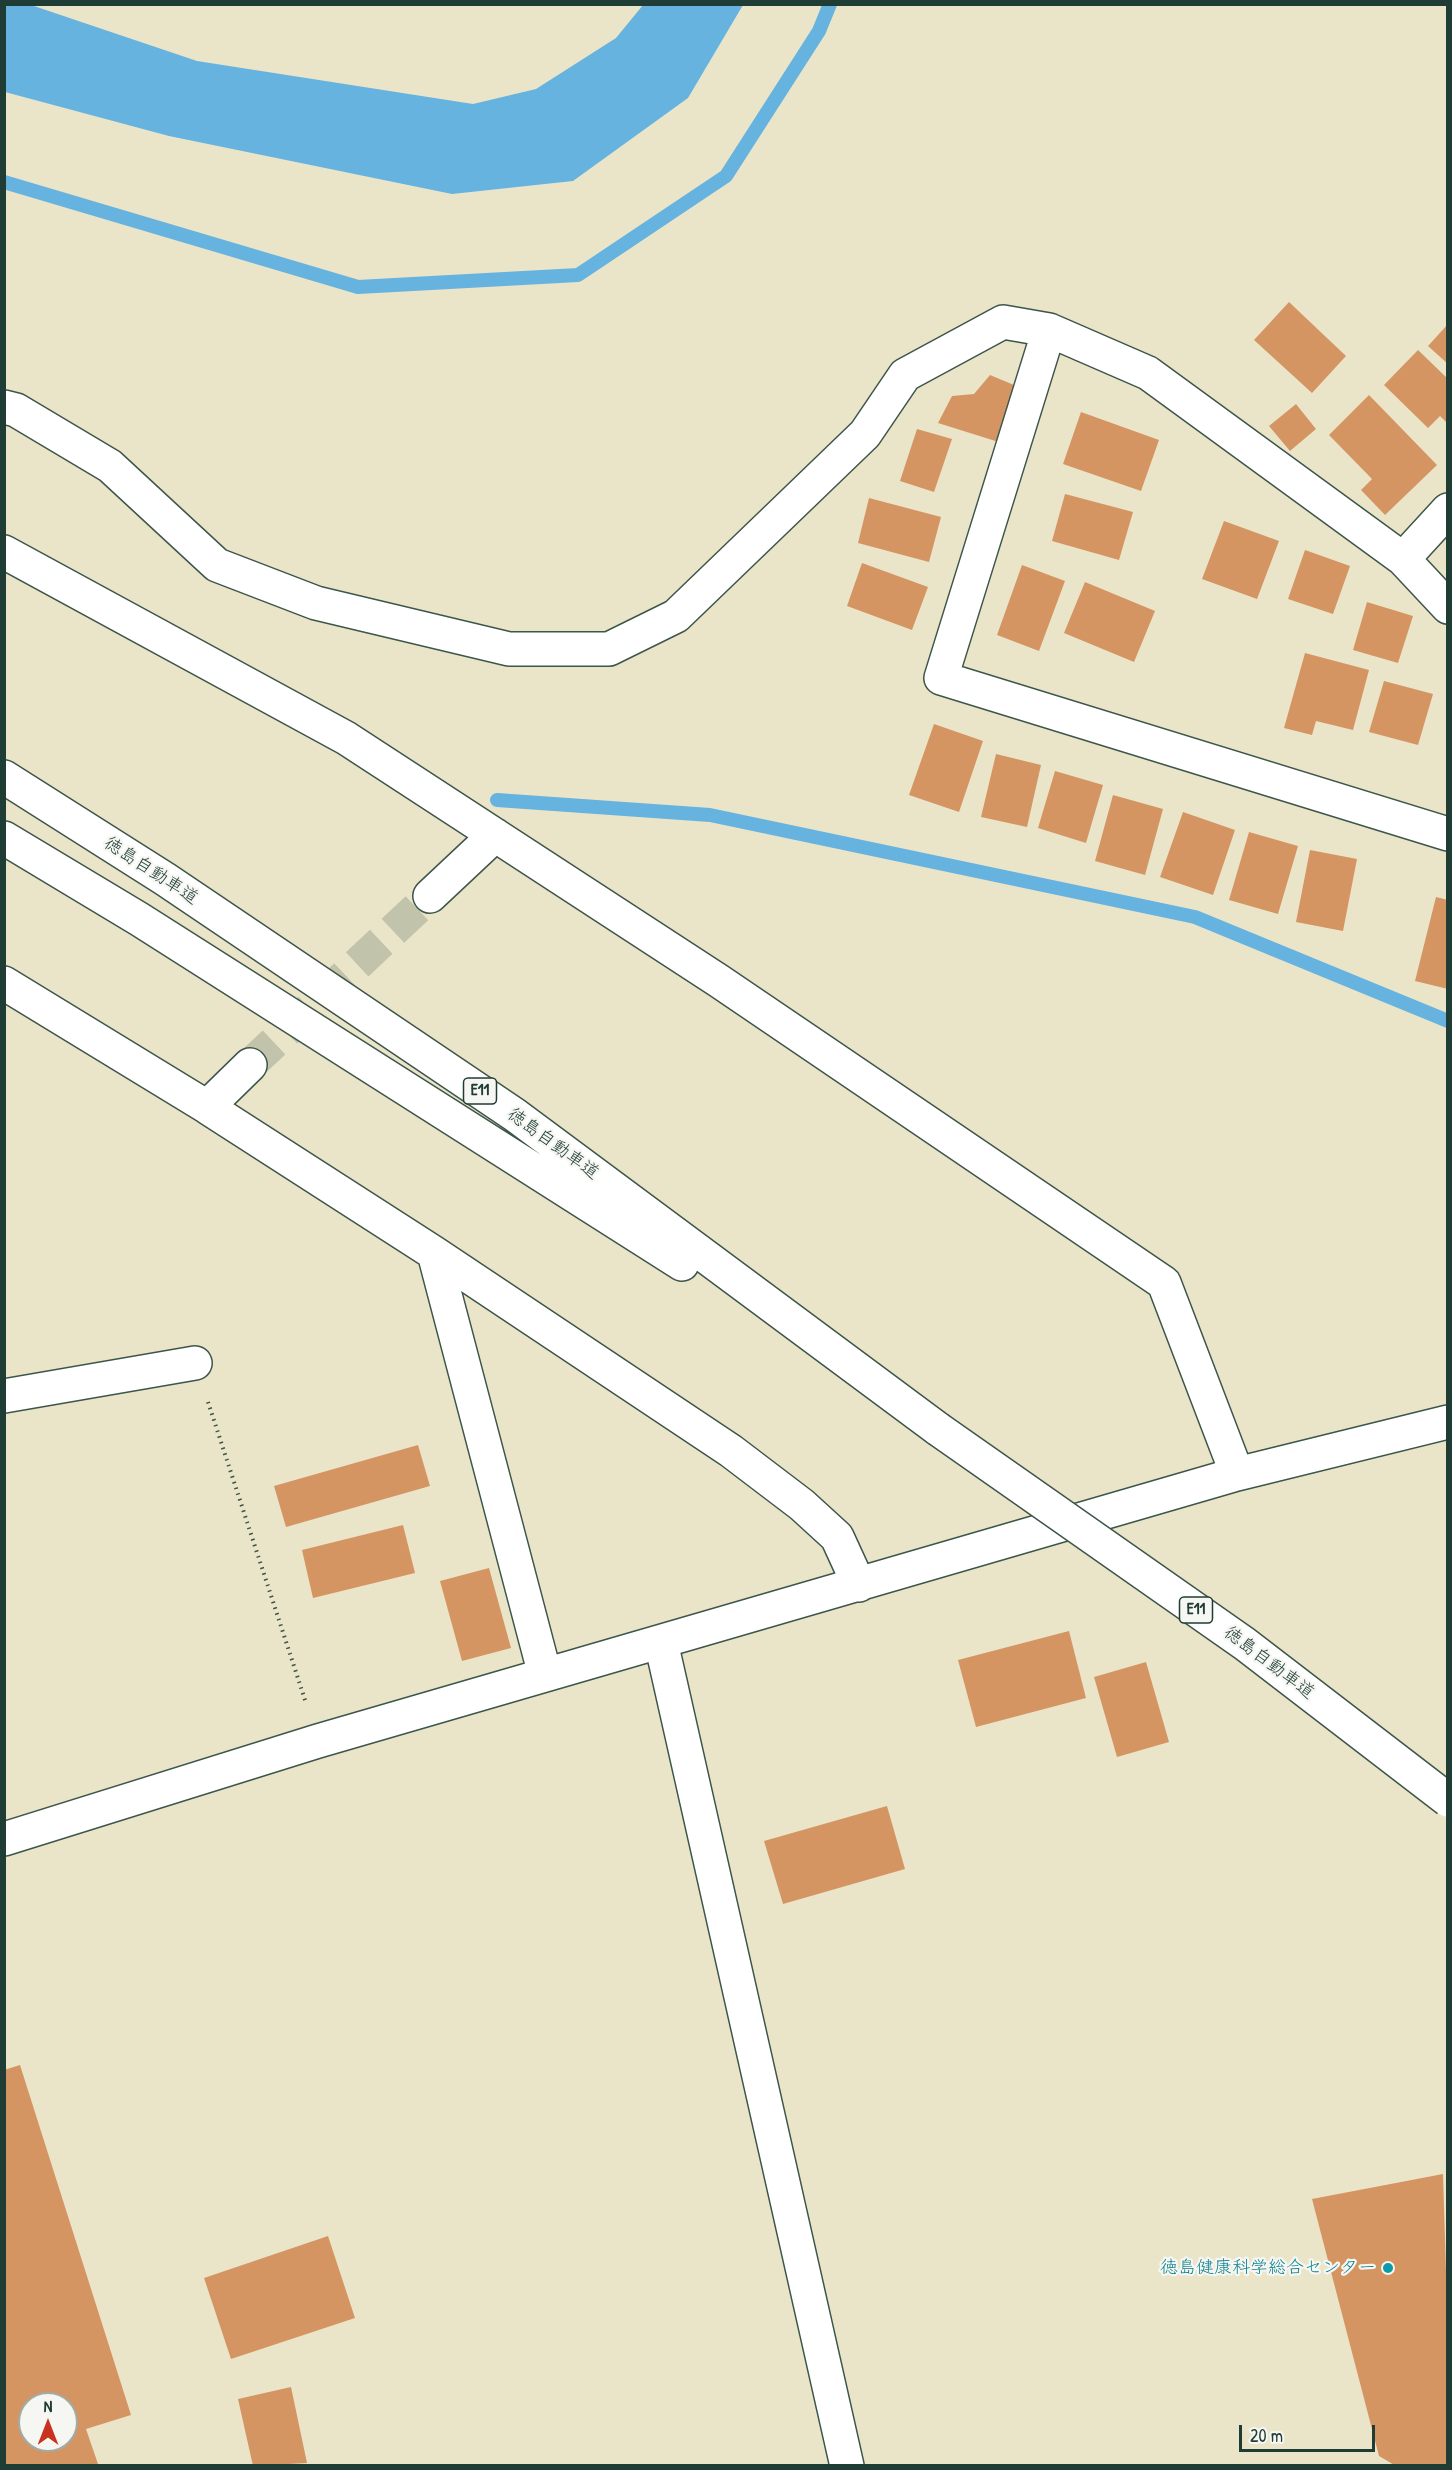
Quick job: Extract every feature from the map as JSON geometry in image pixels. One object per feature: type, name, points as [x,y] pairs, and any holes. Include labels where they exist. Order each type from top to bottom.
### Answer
[{"type":"main road","points":[[4,406],[16,410],[110,466],[217,565],[316,603],[508,649],[609,649],[676,616],[866,434],[905,375],[1004,322],[1049,330],[1148,373],[1403,559],[1448,607]]},
{"type":"main road","points":[[1049,330],[941,678],[1448,834]]},
{"type":"main road","points":[[1403,559],[1448,510]]},
{"type":"main road","points":[[4,552],[346,738],[729,988],[1164,1283],[1237,1474]]},
{"type":"main road","name":"徳島自動車道","points":[[4,777],[165,879],[515,1115],[938,1429],[1245,1644],[1448,1800]]},
{"type":"main road","points":[[430,896],[495,835]]},
{"type":"main road","name":"徳島自動車道","points":[[4,838],[139,919],[498,1145],[938,1429]]},
{"type":"main road","points":[[4,983],[207,1107],[435,1253],[731,1451],[802,1505],[837,1537],[859,1585]]},
{"type":"main road","points":[[207,1107],[250,1065]]},
{"type":"main road","points":[[435,1253],[545,1675]]},
{"type":"main road","points":[[4,1396],[195,1363]]},
{"type":"main road","points":[[4,1839],[318,1741],[1237,1474],[1448,1422]]},
{"type":"main road","points":[[661,1642],[847,2466]]},
{"type":"path","points":[[195,1363],[318,1741]]},
{"type":"water","points":[[4,5],[31,5],[197,61],[473,104],[536,89],[616,38],[643,5],[743,5],[688,98],[573,181],[452,194],[169,136],[5,92]]},
{"type":"building","points":[[1289,302],[1346,356],[1312,393],[1254,340]]},
{"type":"building","points":[[1448,324],[1448,364],[1428,346]]},
{"type":"building","points":[[1418,350],[1448,379],[1448,424],[1440,416],[1428,428],[1384,385]]},
{"type":"building","points":[[990,375],[1014,385],[1005,444],[938,423],[952,396],[974,394]]},
{"type":"building","points":[[1369,395],[1437,465],[1385,515],[1361,490],[1372,479],[1329,435]]},
{"type":"building","points":[[1296,404],[1316,429],[1290,451],[1269,426]]},
{"type":"building","points":[[1081,412],[1159,440],[1141,491],[1063,464]]},
{"type":"building","points":[[917,429],[952,439],[934,492],[900,481]]},
{"type":"building","points":[[1065,494],[1133,512],[1119,560],[1052,541]]},
{"type":"building","points":[[869,498],[941,517],[929,562],[858,543]]},
{"type":"building","points":[[1224,521],[1279,541],[1257,599],[1202,579]]},
{"type":"building","points":[[1305,550],[1350,566],[1333,614],[1288,599]]},
{"type":"building","points":[[862,563],[928,587],[912,630],[847,606]]},
{"type":"building","points":[[1022,565],[1065,581],[1039,651],[997,635]]},
{"type":"building","points":[[1085,582],[1155,611],[1134,662],[1064,633]]},
{"type":"building","points":[[1367,602],[1413,616],[1398,663],[1353,650]]},
{"type":"building","points":[[1305,653],[1369,670],[1353,730],[1316,721],[1312,735],[1284,728]]},
{"type":"building","points":[[1384,681],[1433,694],[1418,745],[1369,732]]},
{"type":"building","points":[[934,724],[983,741],[959,812],[909,795]]},
{"type":"building","points":[[996,754],[1041,765],[1027,827],[981,817]]},
{"type":"building","points":[[1055,771],[1103,785],[1086,843],[1038,828]]},
{"type":"building","points":[[1113,795],[1163,809],[1145,875],[1095,861]]},
{"type":"building","points":[[1183,812],[1235,830],[1213,895],[1160,877]]},
{"type":"building","points":[[1249,832],[1298,846],[1278,914],[1229,900]]},
{"type":"building","points":[[1310,850],[1357,859],[1343,931],[1296,922]]},
{"type":"building","points":[[1436,897],[1448,900],[1448,989],[1415,981]]},
{"type":"building","points":[[418,1445],[430,1486],[286,1527],[274,1486]]},
{"type":"building","points":[[403,1525],[415,1573],[313,1598],[302,1550]]},
{"type":"building","points":[[489,1568],[511,1648],[462,1661],[440,1581]]},
{"type":"building","points":[[1069,1631],[1086,1698],[976,1727],[958,1660]]},
{"type":"building","points":[[1146,1662],[1169,1742],[1117,1757],[1094,1677]]},
{"type":"building","points":[[887,1806],[905,1869],[783,1904],[764,1841]]},
{"type":"building","points":[[20,2065],[131,2415],[86,2429],[98,2464],[94,2466],[4,2464],[4,2070]]},
{"type":"building","name":"徳島健康科学総合センター","points":[[1443,2174],[1448,2336],[1448,2466],[1396,2466],[1379,2456],[1312,2199]]},
{"type":"building","points":[[328,2236],[355,2318],[231,2359],[204,2278]]},
{"type":"building","points":[[291,2387],[307,2463],[253,2466],[238,2399]]},
{"type":"waterway","points":[[4,182],[358,287],[578,275],[726,176],[819,31],[830,4]]},
{"type":"waterway","points":[[497,800],[710,815],[1195,917],[1448,1021]]},
{"type":"tunnel","points":[[250,1065],[430,896]]},
{"type":"place","name":"徳島健康科学総合センター","points":[[1388,2268]]}]
